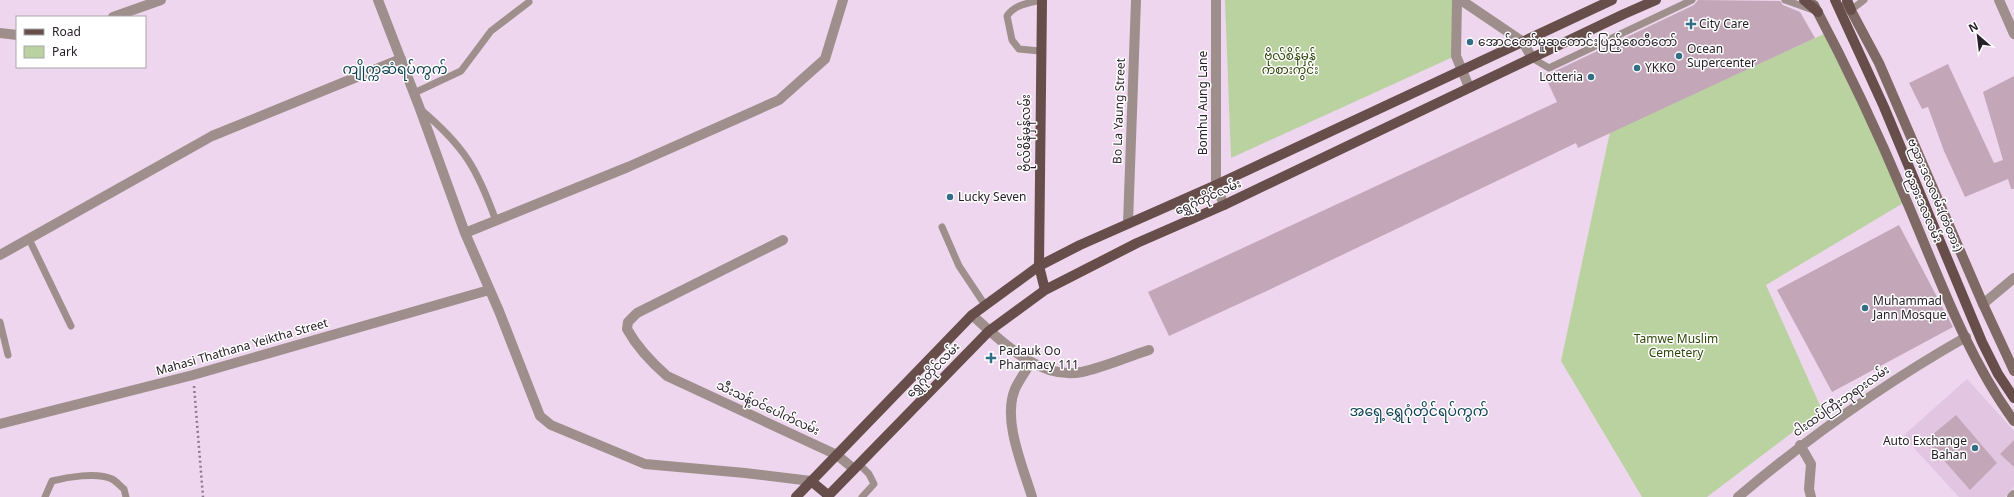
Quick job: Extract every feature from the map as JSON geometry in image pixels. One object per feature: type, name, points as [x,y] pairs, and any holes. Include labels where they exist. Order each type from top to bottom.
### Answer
[{"type":"main road","name":"ဗိုလ်စိန်မှန်လမ်း","points":[[1042,0],[1040,51],[1038,266],[1045,290]]},
{"type":"main road","name":"ရွှေဂုံတိုင်လမ်း","points":[[796,497],[972,315],[1038,266],[1462,71],[1612,0]]},
{"type":"main road","name":"ရွှေဂုံတိုင်လမ်း","points":[[828,496],[989,331],[1045,290],[1137,243],[1224,204],[1656,0]]},
{"type":"main road","points":[[1804,0],[1818,12]]},
{"type":"main road","name":"ဗညားဒလလမ်း","points":[[1811,0],[1880,138],[1966,337],[1994,392],[2014,421]]},
{"type":"main road","name":"ဗညားဒလလမ်း(တံတား)","points":[[1835,0],[1884,107],[1982,342],[1998,374],[2014,398]]},
{"type":"main road","points":[[1846,0],[1851,10]]},
{"type":"main road","name":"ဗညားဒလလမ်း","points":[[1851,10],[1879,63],[1983,304],[2014,371]]},
{"type":"main road","points":[[811,482],[828,496]]},
{"type":"street","points":[[116,16],[161,0]]},
{"type":"street","points":[[465,233],[628,167],[779,100],[825,59],[843,0]]},
{"type":"street","name":"Bo La Yaung Street","points":[[1128,224],[1136,0]]},
{"type":"street","name":"Bomhu Aung Lane","points":[[1216,0],[1216,185],[1224,204]]},
{"type":"street","points":[[1457,0],[1456,56],[1469,87]]},
{"type":"street","points":[[1461,0],[1523,42],[1532,58]]},
{"type":"street","points":[[1999,0],[2014,34]]},
{"type":"street","points":[[380,3],[465,233],[540,416],[551,425],[645,464],[745,473],[811,482]]},
{"type":"street","points":[[0,34],[16,35]]},
{"type":"street","points":[[0,255],[212,136],[401,59]]},
{"type":"street","name":"သီးသန့်ဝင်ပေါက်လမ်း","points":[[783,240],[637,312],[628,322],[627,328],[638,346],[652,363],[667,376],[837,455],[857,467]]},
{"type":"street","points":[[1983,304],[2014,278]]},
{"type":"street","name":"Mahasi Thathana Yeiktha Street","points":[[0,424],[193,375],[489,290]]},
{"type":"street","points":[[972,315],[989,331],[1031,362],[1053,372],[1081,372],[1149,350]]},
{"type":"street","name":"ငါးထပ်ကြီးဘုရားလမ်း","points":[[1738,497],[1800,445],[1875,392],[1966,337]]},
{"type":"street","points":[[1031,362],[1014,389],[1011,410],[1015,444],[1032,497]]},
{"type":"street","points":[[1800,445],[1811,464],[1809,489],[1811,497]]},
{"type":"lane","points":[[1040,51],[1019,49],[1012,40],[1007,16],[1011,10],[1017,6],[1042,0]]},
{"type":"lane","points":[[1532,58],[1549,68],[1692,0]]},
{"type":"lane","points":[[1785,0],[1818,12]]},
{"type":"lane","points":[[1851,10],[1864,0]]},
{"type":"lane","points":[[414,93],[462,71],[491,31],[529,2]]},
{"type":"lane","points":[[420,109],[442,127],[465,153],[480,178],[496,221]]},
{"type":"lane","points":[[942,227],[959,266],[985,305]]},
{"type":"lane","points":[[29,239],[71,326]]},
{"type":"lane","points":[[0,322],[8,355]]},
{"type":"lane","points":[[857,467],[869,474],[874,484],[862,497]]},
{"type":"lane","points":[[45,497],[52,481],[75,477],[102,477],[112,479],[124,489],[126,497]]},
{"type":"path","points":[[193,375],[203,497]]},
{"type":"shaded area","points":[[1967,379],[2014,431],[2014,487],[2005,497],[1959,497],[1903,436]]},
{"type":"green space","name":"ဗိုလ်စိန်မှန် ကစားကွင်း","points":[[1225,0],[1452,0],[1453,57],[1231,158]]},
{"type":"green space","name":"Tamwe Muslim Cemetery","points":[[1826,33],[1905,202],[1766,285],[1822,410],[1707,497],[1642,497],[1561,361],[1610,132]]},
{"type":"building","points":[[1698,0],[1780,1],[1783,5],[1800,12],[1815,38],[1578,148],[1576,143],[1169,336],[1148,292],[1557,102],[1544,74],[1551,73],[1694,5]]},
{"type":"building","points":[[1948,64],[1994,163],[2003,160],[1983,92],[2014,76],[2014,189],[2011,189],[2008,179],[1965,197],[1944,151],[1928,107],[1922,109],[1909,83]]},
{"type":"building","name":"Muhammad Jann Mosque","points":[[1899,225],[1953,327],[1832,392],[1777,290]]},
{"type":"building","points":[[1956,415],[1997,463],[1970,490],[1926,440]]},
{"type":"building","points":[[2014,440],[2014,467],[2000,454]]},
{"type":"place","name":"City Care","points":[[1691,24]]},
{"type":"place","name":"အောင်တော်မူဆုတောင်းပြည့်စေတီတော်","points":[[1470,42]]},
{"type":"place","name":"Ocean Supercenter","points":[[1679,56]]},
{"type":"place","name":"YKKO","points":[[1637,68]]},
{"type":"place","name":"Lotteria","points":[[1591,77]]},
{"type":"place","name":"Lucky Seven","points":[[950,197]]},
{"type":"place","name":"Muhammad Jann Mosque","points":[[1865,308]]},
{"type":"place","name":"Padauk Oo Pharmacy 111","points":[[991,358]]},
{"type":"place","name":"Auto Exchange Bahan","points":[[1975,448]]},
{"type":"district","name":"ကျိုက္ကဆံရပ်ကွက်","points":[[395,69]]},
{"type":"district","name":"အရှေ့ရွှေဂုံတိုင်ရပ်ကွက်","points":[[1419,411]]}]
